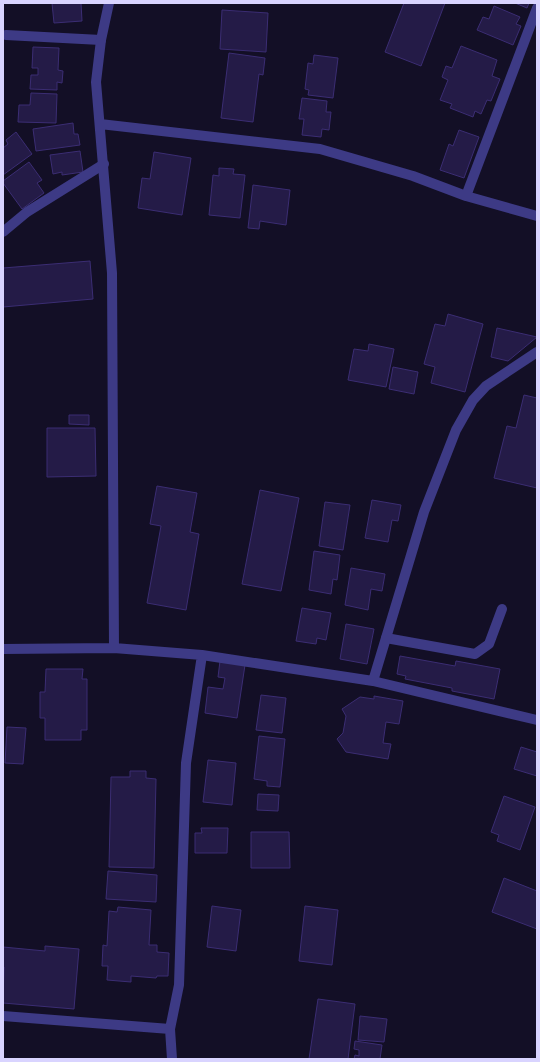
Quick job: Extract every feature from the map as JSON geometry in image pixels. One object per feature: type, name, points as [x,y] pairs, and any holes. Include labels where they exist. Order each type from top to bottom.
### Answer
[{"type":"street","points":[[108,3],[101,40],[96,82],[112,273],[114,648]]},
{"type":"street","points":[[466,196],[537,8]]},
{"type":"street","points":[[6,35],[101,40]]},
{"type":"street","points":[[100,124],[320,150],[413,176],[466,196],[537,216]]},
{"type":"street","points":[[3,232],[27,212],[104,164]]},
{"type":"street","points":[[373,681],[424,512],[456,430],[473,400],[486,386],[537,352]]},
{"type":"street","points":[[386,638],[475,654],[489,644],[502,609]]},
{"type":"street","points":[[3,649],[114,648],[202,655],[373,681],[537,720]]},
{"type":"street","points":[[172,1059],[170,1030],[179,985],[186,763],[202,655]]},
{"type":"street","points":[[3,1016],[170,1030]]},
{"type":"building","points":[[52,3],[81,3],[82,21],[54,23]]},
{"type":"building","points":[[404,3],[445,3],[421,66],[385,52]]},
{"type":"building","points":[[515,3],[529,3],[527,8]]},
{"type":"building","points":[[494,6],[520,17],[516,24],[521,26],[513,45],[477,30],[483,17],[489,19]]},
{"type":"building","points":[[222,10],[268,13],[266,52],[220,49]]},
{"type":"building","points":[[461,46],[497,60],[492,76],[500,79],[491,101],[487,100],[481,114],[475,111],[473,117],[450,108],[452,104],[440,100],[448,80],[442,77],[446,66],[452,68]]},
{"type":"building","points":[[33,47],[59,48],[58,70],[63,71],[62,83],[57,82],[57,90],[30,89],[31,75],[38,75],[38,68],[32,68]]},
{"type":"building","points":[[229,53],[265,58],[263,75],[259,74],[253,122],[221,118]]},
{"type":"building","points":[[314,55],[338,58],[333,98],[308,95],[309,90],[305,89],[308,63],[313,64]]},
{"type":"building","points":[[31,93],[57,94],[56,123],[18,122],[19,105],[30,105]]},
{"type":"building","points":[[302,98],[327,101],[326,112],[331,112],[329,130],[322,129],[321,137],[302,135],[304,119],[299,119]]},
{"type":"building","points":[[73,123],[74,134],[78,134],[80,145],[36,151],[33,129]]},
{"type":"building","points":[[459,130],[479,137],[464,178],[440,170],[449,144],[453,146]]},
{"type":"building","points":[[16,132],[32,154],[3,175],[3,148],[8,144],[6,140]]},
{"type":"building","points":[[80,151],[83,172],[62,175],[62,172],[53,174],[50,155]]},
{"type":"building","points":[[154,152],[191,158],[182,215],[138,208],[142,178],[150,179]]},
{"type":"building","points":[[29,162],[42,180],[37,183],[44,193],[22,209],[3,181]]},
{"type":"building","points":[[219,168],[234,169],[233,174],[245,175],[240,218],[209,215],[213,175],[219,176]]},
{"type":"building","points":[[253,185],[290,190],[286,225],[260,221],[259,229],[248,228]]},
{"type":"building","points":[[90,261],[93,299],[3,307],[3,268]]},
{"type":"building","points":[[448,314],[483,324],[465,392],[431,383],[435,367],[424,364],[435,324],[445,326]]},
{"type":"building","points":[[497,328],[537,337],[508,361],[491,357]]},
{"type":"building","points":[[369,344],[394,349],[386,387],[348,380],[354,349],[368,351]]},
{"type":"building","points":[[393,367],[418,372],[414,394],[389,389]]},
{"type":"building","points":[[524,395],[537,398],[537,488],[494,478],[507,426],[516,428]]},
{"type":"building","points":[[69,415],[89,415],[89,425],[69,424]]},
{"type":"building","points":[[47,428],[95,428],[96,476],[47,477]]},
{"type":"building","points":[[157,486],[197,493],[190,532],[199,534],[186,610],[147,603],[161,526],[150,524]]},
{"type":"building","points":[[260,490],[299,498],[281,591],[242,584]]},
{"type":"building","points":[[372,500],[401,505],[398,521],[392,520],[388,542],[365,538]]},
{"type":"building","points":[[325,502],[350,505],[343,550],[319,546]]},
{"type":"building","points":[[314,551],[340,555],[337,580],[333,579],[331,594],[309,590]]},
{"type":"building","points":[[351,568],[385,574],[382,591],[371,589],[368,610],[345,605]]},
{"type":"building","points":[[302,608],[331,613],[326,640],[317,638],[316,644],[296,641]]},
{"type":"building","points":[[346,624],[374,629],[367,664],[340,659]]},
{"type":"building","points":[[400,656],[455,666],[456,661],[500,669],[494,699],[452,691],[452,688],[405,679],[406,676],[397,674]]},
{"type":"building","points":[[220,661],[245,665],[237,718],[205,713],[208,687],[223,689],[225,678],[218,677]]},
{"type":"building","points":[[46,669],[83,669],[82,679],[87,679],[87,730],[81,730],[81,740],[45,740],[45,718],[40,718],[40,692],[45,692]]},
{"type":"building","points":[[261,695],[286,698],[282,733],[256,730]]},
{"type":"building","points":[[374,696],[403,701],[399,724],[386,722],[383,743],[391,744],[388,759],[346,752],[337,739],[343,733],[346,716],[342,709],[360,697],[374,699]]},
{"type":"building","points":[[7,727],[26,728],[23,764],[5,763]]},
{"type":"building","points":[[259,736],[285,739],[280,787],[267,786],[267,781],[254,779]]},
{"type":"building","points":[[521,747],[537,752],[537,776],[514,769]]},
{"type":"building","points":[[208,760],[236,763],[232,805],[203,802]]},
{"type":"building","points":[[130,771],[146,771],[146,778],[156,779],[154,868],[109,867],[111,777],[130,777]]},
{"type":"building","points":[[258,794],[279,795],[278,811],[257,810]]},
{"type":"building","points":[[504,796],[535,807],[520,850],[497,841],[499,835],[491,832]]},
{"type":"building","points":[[201,828],[228,828],[227,853],[195,853],[195,833],[202,833]]},
{"type":"building","points":[[251,832],[289,832],[290,868],[251,868]]},
{"type":"building","points":[[108,871],[157,875],[156,902],[106,899]]},
{"type":"building","points":[[504,878],[537,891],[537,929],[492,912]]},
{"type":"building","points":[[212,906],[241,910],[236,951],[207,947]]},
{"type":"building","points":[[305,906],[338,910],[332,965],[299,961]]},
{"type":"building","points":[[118,907],[151,910],[149,945],[157,945],[157,952],[169,953],[168,976],[157,976],[156,978],[131,976],[131,982],[107,980],[108,966],[102,966],[103,945],[107,946],[109,911],[117,912]]},
{"type":"building","points":[[45,946],[79,949],[74,1009],[3,1003],[3,947],[45,951]]},
{"type":"building","points":[[318,999],[355,1004],[348,1059],[309,1059]]},
{"type":"building","points":[[360,1016],[387,1019],[384,1042],[358,1040]]},
{"type":"building","points":[[355,1041],[382,1045],[380,1059],[354,1059],[355,1055],[359,1056],[359,1050],[354,1049]]}]
